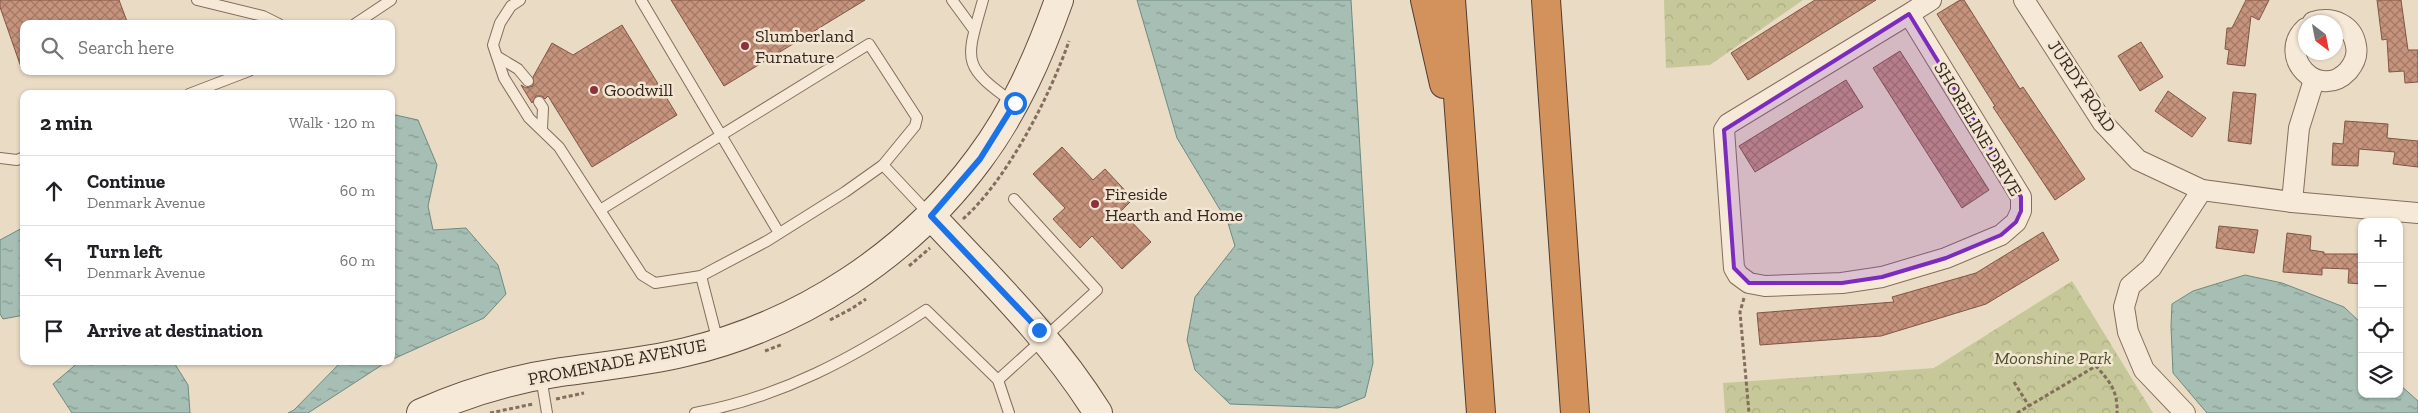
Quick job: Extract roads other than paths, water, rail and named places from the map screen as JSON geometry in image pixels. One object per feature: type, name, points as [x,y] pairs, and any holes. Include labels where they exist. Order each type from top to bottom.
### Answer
[{"type":"highway","points":[[1425,0],[1464,174]]},
{"type":"highway","points":[[1451,0],[1481,413]]},
{"type":"highway","points":[[1546,0],[1575,413]]},
{"type":"street","name":"PROMENADE AVENUE","points":[[421,413],[448,401],[482,390],[541,376],[634,363],[718,343],[780,320],[828,294],[870,266],[931,216],[980,159],[1015,103],[1036,64],[1059,0]]},
{"type":"street","points":[[1909,14],[1931,0]]},
{"type":"street","name":"JURDY ROAD","points":[[2024,0],[2104,123],[2138,160],[2202,190],[2292,202],[2418,213]]},
{"type":"street","name":"SHORELINE DRIVE","points":[[1909,14],[2021,197],[2021,211],[2016,222],[2001,235],[1946,258],[1882,277],[1842,283],[1765,286],[1749,283],[1738,275],[1734,268],[1724,130],[1728,124],[1909,14]]},
{"type":"street","points":[[2298,39],[2294,50],[2297,63],[2314,80],[2322,82],[2341,78],[2354,64],[2357,51],[2355,40],[2343,25]]},
{"type":"street","points":[[2292,202],[2299,128],[2314,80]]},
{"type":"street","points":[[2185,413],[2144,370],[2128,332],[2124,307],[2130,286],[2151,268],[2202,190]]},
{"type":"street","points":[[931,216],[1046,339],[1076,378],[1098,413]]},
{"type":"lane","points":[[197,0],[263,16],[271,20]]},
{"type":"lane","points":[[361,20],[391,0]]},
{"type":"lane","points":[[520,0],[512,6],[500,23],[493,45],[504,78],[528,118],[542,128],[559,147],[642,275],[655,283],[701,276],[779,233],[845,192],[883,165],[915,126],[916,118],[869,44],[600,210]]},
{"type":"lane","points":[[641,0],[779,233]]},
{"type":"lane","points":[[952,0],[974,30]]},
{"type":"lane","points":[[982,0],[970,53],[978,76],[1015,103]]},
{"type":"lane","points":[[498,57],[518,69],[528,80]]},
{"type":"lane","points":[[199,90],[239,75]]},
{"type":"lane","points":[[540,102],[543,108],[542,128]]},
{"type":"lane","points":[[0,158],[20,159]]},
{"type":"lane","points":[[883,165],[931,216]]},
{"type":"lane","points":[[998,380],[1046,339],[1096,290],[1014,199]]},
{"type":"lane","points":[[701,276],[718,343]]},
{"type":"lane","points":[[695,413],[734,406],[810,378],[887,336],[926,310],[998,380],[1009,413]]},
{"type":"lane","points":[[541,376],[547,413]]},
{"type":"water","points":[[1137,0],[1351,0],[1373,363],[1365,397],[1338,408],[1230,404],[1195,370],[1187,340],[1195,297],[1235,246],[1228,223],[1177,138]]},
{"type":"water","points":[[395,115],[418,120],[437,165],[428,206],[433,230],[466,228],[498,265],[506,294],[484,318],[395,358]]},
{"type":"water","points":[[20,229],[20,316],[3,319],[0,314],[0,240]]},
{"type":"water","points":[[2245,275],[2282,283],[2344,307],[2358,320],[2358,398],[2403,398],[2403,388],[2418,401],[2418,413],[2207,413],[2173,373],[2172,304],[2193,291]]},
{"type":"water","points":[[75,365],[176,365],[188,385],[190,413],[72,413],[53,384]]},
{"type":"water","points":[[338,365],[382,365],[308,413],[288,413],[294,410]]},
{"type":"place","name":"Slumberland Furnature","points":[[745,46]]},
{"type":"place","name":"Goodwill","points":[[594,90]]},
{"type":"place","name":"Fireside Hearth and Home","points":[[1095,204]]},
{"type":"park label","name":"Moonshine Park","points":[[2053,358]]}]
